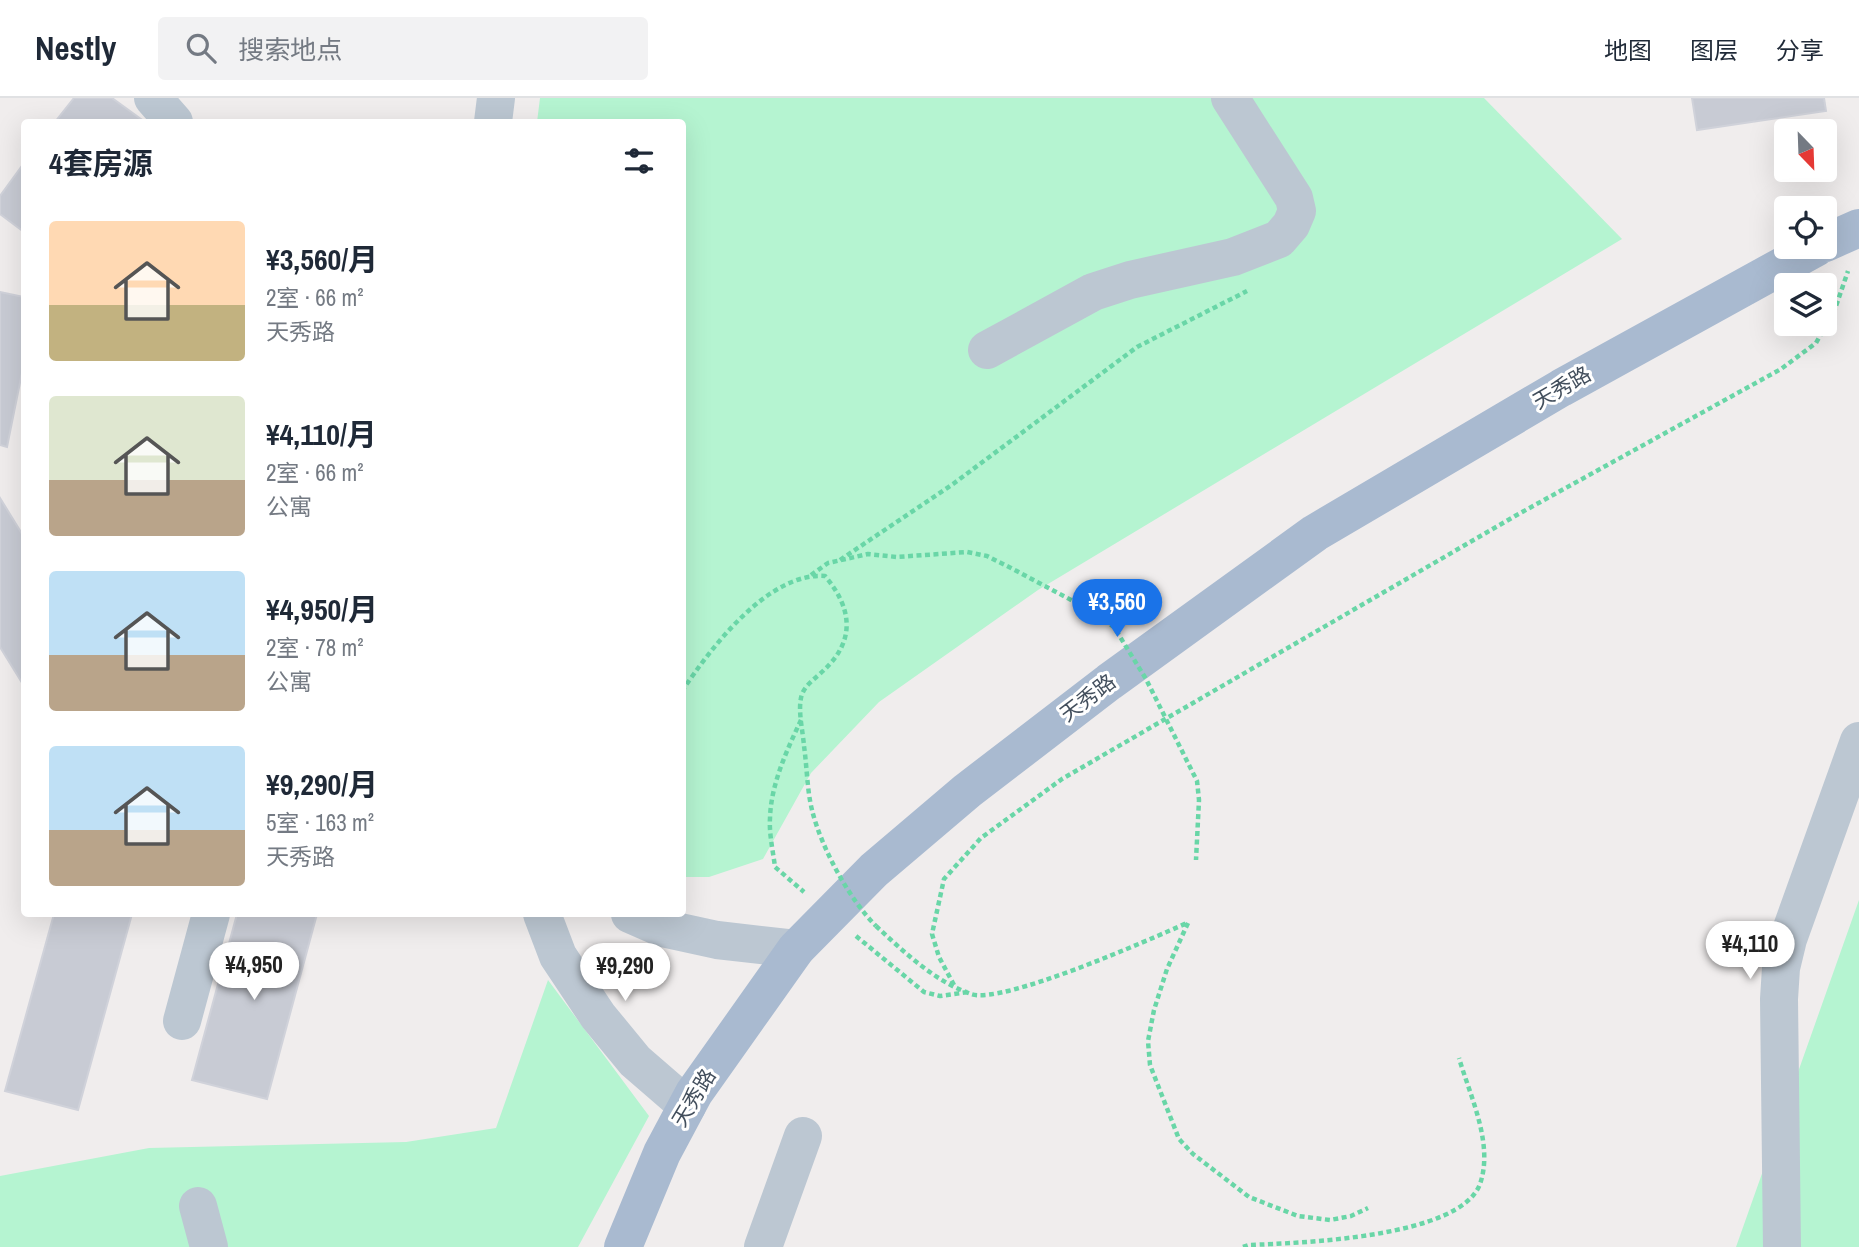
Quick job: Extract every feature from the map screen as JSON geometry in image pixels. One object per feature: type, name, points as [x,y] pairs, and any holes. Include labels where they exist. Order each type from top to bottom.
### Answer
[{"type":"main road","name":"天秀路","points":[[623,1247],[662,1153],[687,1106],[735,1032],[796,948],[874,870],[967,791],[1108,682],[1315,533],[1561,388],[1795,259]]},
{"type":"street","points":[[153,98],[171,119]]},
{"type":"street","points":[[493,119],[496,98]]},
{"type":"street","points":[[987,350],[1093,292],[1130,280],[1233,257],[1279,239],[1291,225],[1297,211],[1294,198],[1230,98]]},
{"type":"street","points":[[1782,1247],[1779,999],[1781,968],[1788,939],[1859,741]]},
{"type":"street","points":[[182,1021],[210,917]]},
{"type":"street","points":[[543,917],[558,956],[598,1016],[635,1061],[687,1106]]},
{"type":"street","points":[[637,917],[663,929],[717,940],[796,948]]},
{"type":"street","points":[[763,1247],[803,1136]]},
{"type":"street","points":[[198,1206],[209,1247]]},
{"type":"path","points":[[954,985],[939,957],[932,934],[944,879],[981,838],[1062,779],[1515,516],[1781,369],[1816,343],[1835,309],[1845,245]]},
{"type":"path","points":[[840,560],[953,484],[1137,347],[1254,287]]},
{"type":"path","points":[[686,686],[734,622],[761,601],[828,563],[868,554],[897,557],[967,552],[986,556],[1090,610],[1114,627],[1146,679],[1196,781],[1199,800],[1196,860]]},
{"type":"path","points":[[811,575],[825,576],[839,593],[847,615],[841,651],[807,686],[801,698],[812,809],[825,846],[866,916],[912,960],[973,995],[1018,989],[1114,954],[1188,923],[1167,969],[1154,1010],[1148,1041],[1150,1065],[1179,1139],[1193,1154],[1249,1197],[1298,1216],[1330,1220],[1351,1216],[1368,1208]]},
{"type":"path","points":[[802,720],[784,758],[770,815],[775,867],[924,992],[940,996],[968,992]]},
{"type":"path","points":[[1243,1247],[1310,1243],[1388,1232],[1439,1217],[1474,1197],[1481,1181],[1484,1155],[1479,1125],[1459,1058]]},
{"type":"green space","points":[[540,98],[1484,98],[1622,239],[1038,590],[879,702],[811,773],[763,859],[709,877],[686,877],[686,119],[537,119]]},
{"type":"green space","points":[[1859,900],[1859,1247],[1736,1247]]},
{"type":"green space","points":[[548,980],[649,1116],[578,1247],[0,1247],[0,1176],[149,1148],[406,1142],[496,1128]]},
{"type":"building","points":[[74,98],[112,98],[141,119],[57,119]]},
{"type":"building","points":[[1692,98],[1824,98],[1826,111],[1697,130]]},
{"type":"building","points":[[21,167],[21,230],[0,214],[0,196]]},
{"type":"building","points":[[0,292],[21,296],[21,378],[7,447],[0,445]]},
{"type":"building","points":[[0,498],[21,532],[21,681],[0,647]]},
{"type":"building","points":[[53,917],[131,917],[78,1110],[5,1091]]},
{"type":"building","points":[[236,917],[316,917],[267,1099],[192,1080]]}]
